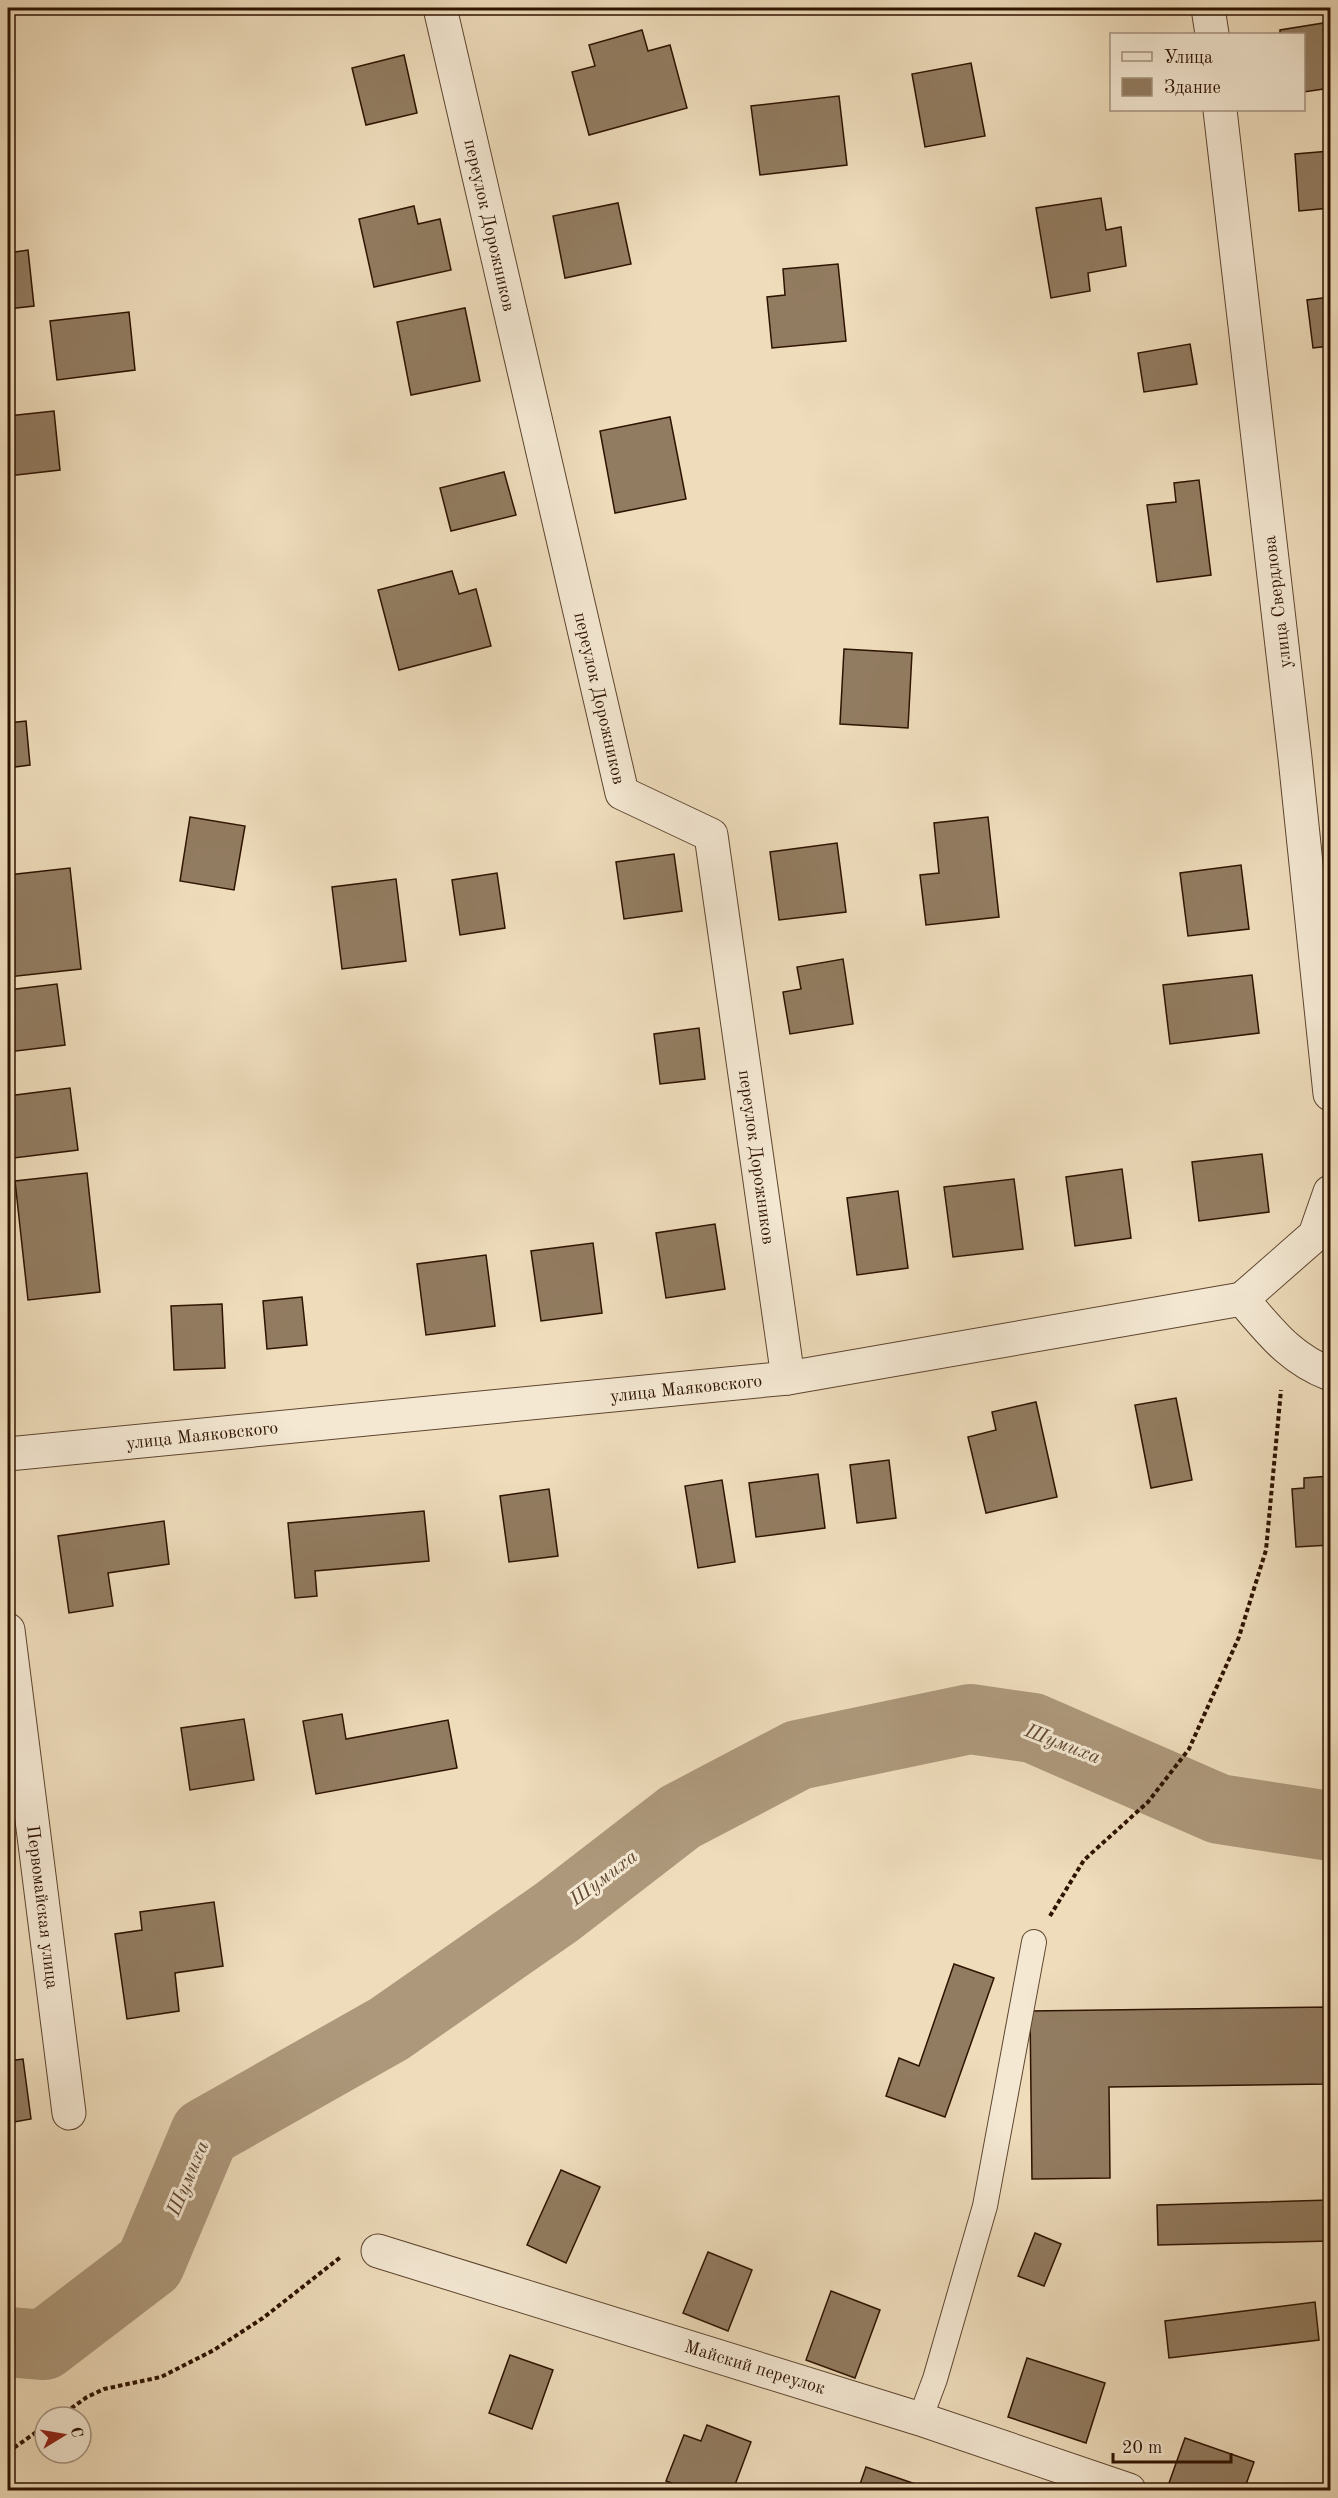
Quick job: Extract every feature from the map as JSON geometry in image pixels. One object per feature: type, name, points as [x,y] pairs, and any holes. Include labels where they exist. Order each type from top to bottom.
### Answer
[{"type":"street","name":"переулок Дорожников","points":[[440,8],[622,793],[711,835],[788,1378]]},
{"type":"street","points":[[1208,8],[1212,33]]},
{"type":"street","name":"улица Свердлова","points":[[1220,111],[1296,758],[1330,1094]]},
{"type":"street","points":[[1330,1192],[1315,1235],[1242,1299],[1284,1348],[1330,1374]]},
{"type":"street","name":"улица Маяковского","points":[[8,1454],[788,1378],[1242,1299]]},
{"type":"street","name":"Первомайская улица","points":[[8,1630],[69,2113]]},
{"type":"street","name":"Майский переулок","points":[[378,2251],[920,2419],[1129,2490]]},
{"type":"lane","points":[[920,2419],[935,2379],[985,2206],[1034,1942]]},
{"type":"path","points":[[1034,1942],[1084,1860],[1148,1802],[1189,1749],[1239,1636],[1266,1550],[1284,1348]]},
{"type":"path","points":[[75,2405],[104,2389],[161,2377],[214,2350],[263,2318],[340,2257],[358,2251],[378,2251]]},
{"type":"path","points":[[8,2452],[33,2434]]},
{"type":"building","points":[[1094,8],[1129,8],[1094,12]]},
{"type":"building","points":[[1330,22],[1330,88],[1305,92],[1305,33],[1280,33],[1280,30]]},
{"type":"building","points":[[642,30],[648,51],[670,45],[687,108],[589,135],[572,72],[595,66],[589,45]]},
{"type":"building","points":[[404,55],[417,113],[366,125],[352,68]]},
{"type":"building","points":[[971,63],[985,136],[925,147],[912,74]]},
{"type":"building","points":[[839,96],[847,165],[760,175],[751,106]]},
{"type":"building","points":[[1330,151],[1330,208],[1299,211],[1295,154]]},
{"type":"building","points":[[1101,198],[1106,230],[1121,227],[1126,266],[1088,273],[1090,291],[1051,298],[1036,208]]},
{"type":"building","points":[[618,203],[631,264],[565,278],[553,216]]},
{"type":"building","points":[[414,206],[418,224],[440,219],[451,270],[374,287],[359,219]]},
{"type":"building","points":[[28,250],[34,306],[8,309],[8,253]]},
{"type":"building","points":[[838,264],[846,341],[772,348],[767,297],[785,295],[783,269]]},
{"type":"building","points":[[1330,297],[1330,346],[1313,348],[1307,300]]},
{"type":"building","points":[[465,308],[480,381],[411,395],[397,322]]},
{"type":"building","points":[[129,312],[135,370],[57,380],[50,321]]},
{"type":"building","points":[[1190,344],[1197,384],[1144,392],[1138,353]]},
{"type":"building","points":[[54,411],[60,470],[8,476],[8,416]]},
{"type":"building","points":[[670,417],[686,499],[615,513],[600,431]]},
{"type":"building","points":[[1330,418],[1330,458],[1326,419]]},
{"type":"building","points":[[504,472],[516,515],[451,531],[440,488]]},
{"type":"building","points":[[1199,480],[1211,575],[1157,582],[1147,505],[1176,502],[1174,483]]},
{"type":"building","points":[[8,528],[14,568],[8,569]]},
{"type":"building","points":[[452,571],[459,594],[476,589],[491,646],[399,670],[378,590]]},
{"type":"building","points":[[844,649],[912,653],[908,728],[840,724]]},
{"type":"building","points":[[26,721],[30,765],[8,768],[8,723]]},
{"type":"building","points":[[190,817],[245,826],[234,890],[180,881]]},
{"type":"building","points":[[988,817],[999,917],[926,925],[920,875],[939,873],[934,823]]},
{"type":"building","points":[[837,843],[846,912],[779,920],[770,852]]},
{"type":"building","points":[[674,854],[682,911],[624,919],[616,862]]},
{"type":"building","points":[[1241,865],[1249,929],[1188,936],[1180,873]]},
{"type":"building","points":[[70,868],[81,969],[8,977],[8,875]]},
{"type":"building","points":[[497,873],[505,928],[460,935],[452,880]]},
{"type":"building","points":[[396,879],[406,961],[342,969],[332,887]]},
{"type":"building","points":[[843,959],[853,1024],[790,1034],[783,992],[801,989],[797,967]]},
{"type":"building","points":[[1252,975],[1259,1033],[1170,1044],[1163,985]]},
{"type":"building","points":[[57,984],[65,1045],[8,1052],[8,990]]},
{"type":"building","points":[[699,1028],[705,1079],[660,1084],[654,1034]]},
{"type":"building","points":[[70,1088],[78,1150],[14,1158],[8,1096]]},
{"type":"building","points":[[1262,1154],[1269,1212],[1199,1221],[1192,1162]]},
{"type":"building","points":[[1122,1169],[1131,1238],[1075,1246],[1066,1177]]},
{"type":"building","points":[[87,1173],[100,1292],[28,1300],[15,1181]]},
{"type":"building","points":[[1014,1179],[1023,1249],[953,1257],[944,1187]]},
{"type":"building","points":[[898,1191],[908,1268],[857,1275],[847,1198]]},
{"type":"building","points":[[715,1224],[725,1289],[666,1298],[656,1233]]},
{"type":"building","points":[[593,1243],[602,1313],[541,1321],[531,1251]]},
{"type":"building","points":[[486,1255],[495,1326],[426,1335],[417,1264]]},
{"type":"building","points":[[302,1297],[307,1345],[267,1349],[263,1301]]},
{"type":"building","points":[[222,1304],[225,1368],[174,1370],[171,1306]]},
{"type":"building","points":[[1176,1398],[1192,1480],[1151,1488],[1135,1405]]},
{"type":"building","points":[[1036,1402],[1057,1497],[986,1513],[968,1437],[996,1430],[992,1412]]},
{"type":"building","points":[[889,1460],[896,1518],[857,1523],[850,1465]]},
{"type":"building","points":[[818,1474],[825,1528],[756,1537],[749,1483]]},
{"type":"building","points":[[1330,1476],[1330,1545],[1296,1547],[1292,1489],[1304,1488],[1304,1478]]},
{"type":"building","points":[[722,1480],[735,1562],[698,1568],[685,1486]]},
{"type":"building","points":[[549,1489],[558,1556],[509,1562],[500,1496]]},
{"type":"building","points":[[424,1511],[429,1561],[315,1571],[317,1596],[295,1598],[288,1523]]},
{"type":"building","points":[[164,1521],[169,1564],[108,1573],[113,1606],[69,1613],[58,1536]]},
{"type":"building","points":[[342,1714],[346,1739],[448,1720],[457,1768],[316,1794],[303,1721]]},
{"type":"building","points":[[244,1719],[254,1780],[190,1790],[181,1728]]},
{"type":"building","points":[[214,1902],[223,1966],[175,1973],[179,2011],[127,2019],[115,1934],[142,1930],[140,1912]]},
{"type":"building","points":[[8,1949],[14,1996],[8,1997]]},
{"type":"building","points":[[954,1964],[994,1978],[945,2117],[886,2096],[899,2058],[919,2066]]},
{"type":"building","points":[[1330,2007],[1330,2084],[1109,2087],[1110,2178],[1032,2179],[1030,2011]]},
{"type":"building","points":[[23,2059],[31,2119],[8,2123],[8,2061]]},
{"type":"building","points":[[561,2170],[600,2187],[566,2263],[527,2245]]},
{"type":"building","points":[[1330,2200],[1330,2241],[1158,2245],[1157,2205]]},
{"type":"building","points":[[1035,2233],[1061,2244],[1044,2286],[1018,2276]]},
{"type":"building","points":[[708,2252],[752,2270],[728,2331],[683,2313]]},
{"type":"building","points":[[831,2291],[880,2310],[855,2378],[806,2360]]},
{"type":"building","points":[[1315,2302],[1319,2340],[1169,2358],[1165,2321]]},
{"type":"building","points":[[510,2355],[553,2370],[532,2429],[489,2413]]},
{"type":"building","points":[[1027,2358],[1105,2383],[1086,2443],[1008,2417]]},
{"type":"building","points":[[707,2425],[751,2442],[733,2490],[690,2490],[666,2481],[684,2435],[701,2441]]},
{"type":"building","points":[[1185,2438],[1254,2462],[1244,2490],[1190,2490],[1169,2483]]},
{"type":"building","points":[[866,2467],[927,2488],[926,2490],[858,2490]]},
{"type":"waterway","name":"Шумиха","points":[[8,2342],[44,2345],[150,2264],[205,2133],[389,2029],[557,1912],[680,1817],[798,1755],[970,1719],[1033,1728],[1219,1809],[1330,1826]]}]
